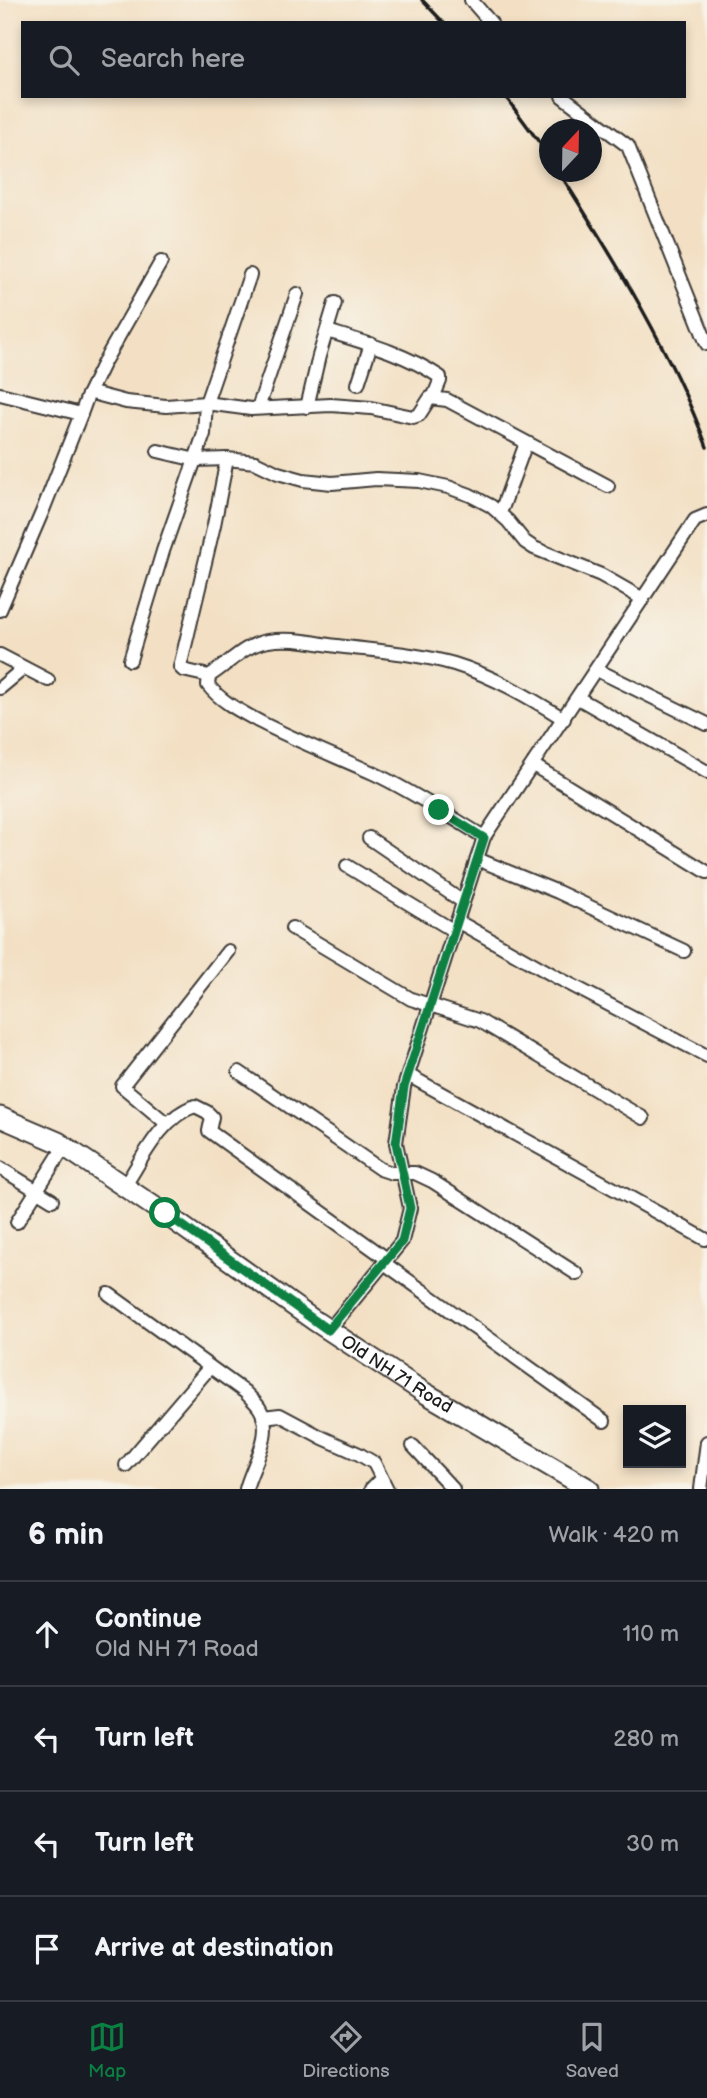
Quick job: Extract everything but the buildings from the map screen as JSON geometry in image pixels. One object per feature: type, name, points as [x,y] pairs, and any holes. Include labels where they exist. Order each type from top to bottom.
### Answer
[{"type":"main road","name":"Old NH 71 Road","points":[[0,1117],[64,1147],[328,1330],[425,1393],[589,1489]]},
{"type":"street","points":[[471,0],[489,21]]},
{"type":"street","points":[[565,98],[628,146],[707,344]]},
{"type":"street","points":[[0,610],[88,395],[161,262]]},
{"type":"street","points":[[130,660],[163,551],[204,435],[206,403],[250,275]]},
{"type":"street","points":[[258,408],[298,295]]},
{"type":"street","points":[[307,407],[335,303]]},
{"type":"street","points":[[88,395],[92,393],[166,406],[206,403],[258,408],[371,408],[413,417],[419,415],[426,402],[433,398],[440,377],[391,351],[327,331]]},
{"type":"street","points":[[358,384],[371,344]]},
{"type":"street","points":[[0,394],[81,414]]},
{"type":"street","points":[[433,398],[447,401],[608,486]]},
{"type":"street","points":[[499,513],[526,443]]},
{"type":"street","points":[[158,451],[196,460],[255,462],[278,473],[303,480],[332,483],[376,479],[419,481],[448,487],[491,506],[534,548],[601,575],[643,599]]},
{"type":"street","points":[[209,676],[180,667],[227,459]]},
{"type":"street","points":[[328,1330],[402,1241],[410,1208],[396,1143],[404,1087],[484,838],[695,520],[707,515]]},
{"type":"street","points":[[484,838],[410,792],[239,710],[215,694],[208,685],[209,676],[250,646],[291,639],[424,657],[452,664],[480,673],[534,700],[564,719]]},
{"type":"street","points":[[0,656],[48,680]]},
{"type":"street","points":[[0,688],[24,668]]},
{"type":"street","points":[[597,670],[707,724]]},
{"type":"street","points":[[578,698],[707,772]]},
{"type":"street","points":[[533,765],[707,872]]},
{"type":"street","points":[[369,838],[463,902]]},
{"type":"street","points":[[477,859],[558,892],[684,951]]},
{"type":"street","points":[[347,866],[456,926],[707,1056]]},
{"type":"street","points":[[292,928],[411,999],[480,1021],[643,1118]]},
{"type":"street","points":[[166,1124],[122,1086],[228,951]]},
{"type":"street","points":[[239,1072],[380,1169],[403,1174],[415,1173],[432,1181],[578,1274]]},
{"type":"street","points":[[408,1075],[705,1239]]},
{"type":"street","points":[[124,1187],[166,1124],[183,1110],[195,1106],[212,1117],[209,1131],[604,1421]]},
{"type":"street","points":[[17,1222],[64,1147]]},
{"type":"street","points":[[0,1168],[52,1200]]},
{"type":"street","points":[[108,1294],[245,1392],[262,1411],[265,1429],[262,1448],[246,1489]]},
{"type":"street","points":[[126,1465],[210,1367]]},
{"type":"street","points":[[263,1417],[280,1415],[374,1463],[384,1484],[371,1489]]},
{"type":"street","points":[[701,1489],[707,1442]]},
{"type":"street","points":[[413,1446],[453,1489]]},
{"type":"railway","points":[[422,0],[442,21]]},
{"type":"railway","points":[[506,98],[539,142]]},
{"type":"railway","points":[[565,182],[659,340],[707,447]]},
{"type":"route","points":[[165,1213],[328,1330],[402,1241],[410,1208],[396,1143],[404,1087],[484,838],[439,810]]}]
